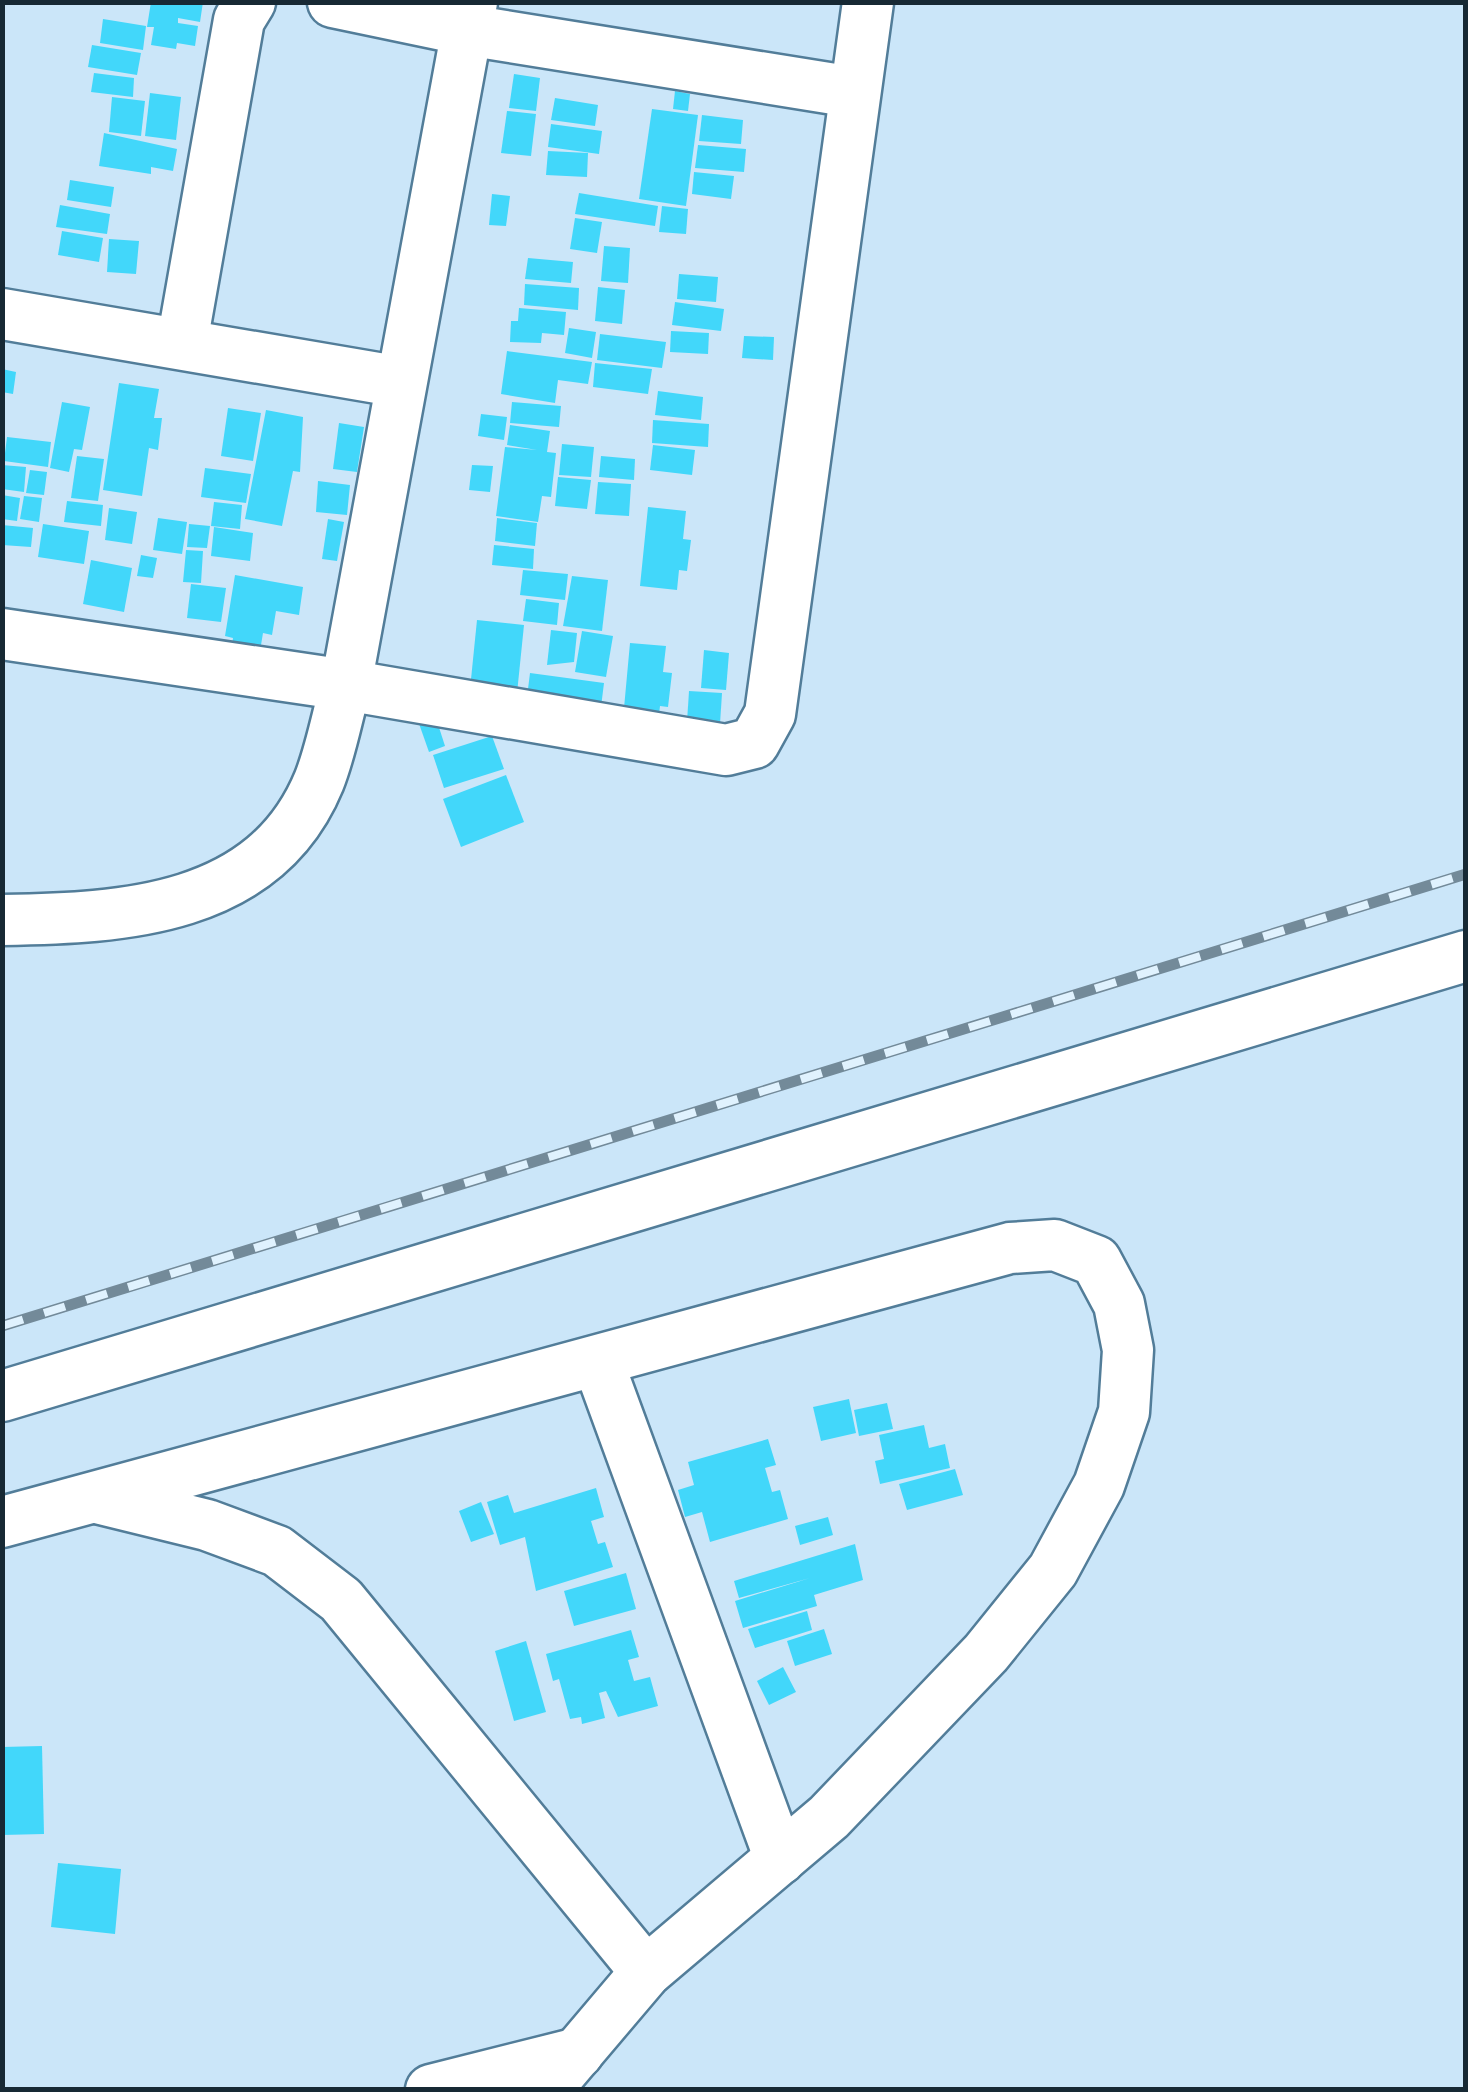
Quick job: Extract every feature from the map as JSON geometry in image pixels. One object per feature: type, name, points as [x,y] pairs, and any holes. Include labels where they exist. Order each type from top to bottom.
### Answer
[{"type":"street","points":[[182,343],[239,20],[250,2]]},
{"type":"street","points":[[332,2],[469,16],[853,92]]},
{"type":"street","points":[[2,634],[346,684],[726,750],[754,744],[770,714],[868,2]]},
{"type":"street","points":[[2,920],[81,919],[167,908],[236,876],[283,839],[318,782],[346,684],[469,16]]},
{"type":"street","points":[[2,314],[400,382]]},
{"type":"street","points":[[2,1396],[1466,956]]},
{"type":"street","points":[[2,1522],[1010,1248],[1055,1244],[1096,1261],[1119,1304],[1128,1350],[1124,1412],[1099,1485],[1053,1570],[986,1653],[829,1817],[646,1972],[562,2071],[431,2090]]},
{"type":"street","points":[[598,1362],[780,1858]]},
{"type":"street","points":[[94,1497],[206,1524],[277,1551],[341,1600],[646,1972]]},
{"type":"building","points":[[151,2],[203,2],[200,22],[178,18],[178,23],[198,26],[195,46],[177,43],[176,49],[151,45],[154,27],[147,27]]},
{"type":"building","points":[[103,19],[146,26],[143,50],[100,43]]},
{"type":"building","points":[[92,45],[141,53],[137,75],[88,67]]},
{"type":"building","points":[[94,73],[134,78],[133,97],[91,92]]},
{"type":"building","points":[[514,74],[540,78],[536,111],[509,108]]},
{"type":"building","points":[[675,91],[690,94],[688,111],[673,109]]},
{"type":"building","points":[[150,93],[181,97],[176,140],[145,136]]},
{"type":"building","points":[[112,97],[145,101],[141,136],[109,132]]},
{"type":"building","points":[[555,98],[598,105],[595,126],[551,120]]},
{"type":"building","points":[[652,109],[698,115],[686,206],[639,199]]},
{"type":"building","points":[[507,111],[536,114],[531,156],[501,153]]},
{"type":"building","points":[[702,115],[743,120],[741,144],[699,141]]},
{"type":"building","points":[[551,124],[602,131],[599,154],[548,147]]},
{"type":"building","points":[[104,133],[177,149],[173,171],[151,167],[151,174],[99,166]]},
{"type":"building","points":[[698,145],[746,149],[744,172],[695,168]]},
{"type":"building","points":[[548,151],[588,153],[587,177],[546,175]]},
{"type":"building","points":[[694,172],[734,176],[731,199],[692,194]]},
{"type":"building","points":[[70,180],[114,187],[111,207],[67,200]]},
{"type":"building","points":[[579,193],[658,206],[655,226],[575,214]]},
{"type":"building","points":[[492,194],[510,196],[506,226],[489,225]]},
{"type":"building","points":[[60,205],[110,214],[107,234],[56,227]]},
{"type":"building","points":[[662,206],[688,209],[686,234],[659,232]]},
{"type":"building","points":[[575,218],[602,222],[597,253],[570,249]]},
{"type":"building","points":[[62,231],[103,238],[99,262],[58,255]]},
{"type":"building","points":[[109,239],[139,241],[136,274],[107,272]]},
{"type":"building","points":[[604,246],[630,248],[628,283],[601,281]]},
{"type":"building","points":[[528,258],[573,262],[571,283],[525,279]]},
{"type":"building","points":[[679,274],[718,277],[716,302],[677,299]]},
{"type":"building","points":[[525,284],[579,288],[578,310],[524,305]]},
{"type":"building","points":[[598,287],[625,290],[622,324],[595,321]]},
{"type":"building","points":[[675,302],[724,309],[721,331],[672,325]]},
{"type":"building","points":[[519,308],[566,312],[564,335],[542,333],[541,343],[510,342],[511,321],[518,321]]},
{"type":"building","points":[[569,328],[596,332],[592,358],[565,353]]},
{"type":"building","points":[[671,331],[709,333],[708,354],[670,352]]},
{"type":"building","points":[[600,334],[666,342],[662,368],[597,360]]},
{"type":"building","points":[[744,336],[774,337],[773,360],[742,358]]},
{"type":"building","points":[[507,351],[592,362],[588,384],[558,380],[555,403],[501,394]]},
{"type":"building","points":[[595,363],[652,369],[648,394],[593,387]]},
{"type":"building","points":[[2,369],[16,372],[13,394],[2,392]]},
{"type":"building","points":[[119,383],[159,389],[154,418],[162,418],[158,450],[149,448],[142,496],[103,490]]},
{"type":"building","points":[[658,391],[703,397],[701,420],[655,415]]},
{"type":"building","points":[[62,402],[90,407],[82,450],[74,449],[69,472],[50,468]]},
{"type":"building","points":[[512,402],[561,406],[559,427],[510,423]]},
{"type":"building","points":[[228,408],[261,413],[253,461],[221,456]]},
{"type":"building","points":[[266,410],[303,417],[300,472],[293,471],[282,526],[245,519]]},
{"type":"building","points":[[481,414],[507,417],[504,440],[478,436]]},
{"type":"building","points":[[653,420],[709,424],[708,447],[652,443]]},
{"type":"building","points":[[339,423],[364,427],[357,472],[333,469]]},
{"type":"building","points":[[510,425],[550,431],[547,452],[556,453],[551,497],[542,496],[538,522],[496,516],[505,447],[537,450],[507,445]]},
{"type":"building","points":[[7,437],[51,442],[48,467],[4,461]]},
{"type":"building","points":[[562,444],[594,447],[591,477],[559,475]]},
{"type":"building","points":[[653,445],[695,450],[692,475],[650,470]]},
{"type":"building","points":[[77,456],[104,459],[98,501],[71,498]]},
{"type":"building","points":[[601,456],[635,459],[634,480],[599,477]]},
{"type":"building","points":[[2,465],[26,467],[24,492],[2,489]]},
{"type":"building","points":[[472,465],[493,466],[490,492],[469,490]]},
{"type":"building","points":[[205,468],[251,474],[246,503],[201,497]]},
{"type":"building","points":[[30,470],[47,472],[44,495],[26,493]]},
{"type":"building","points":[[558,477],[591,480],[587,509],[555,506]]},
{"type":"building","points":[[318,481],[350,485],[347,515],[316,512]]},
{"type":"building","points":[[598,482],[631,484],[629,516],[595,514]]},
{"type":"building","points":[[2,495],[20,498],[17,521],[2,519]]},
{"type":"building","points":[[24,496],[42,498],[39,522],[20,519]]},
{"type":"building","points":[[67,501],[103,505],[101,526],[64,522]]},
{"type":"building","points":[[214,502],[242,505],[240,529],[211,526]]},
{"type":"building","points":[[648,507],[686,511],[683,539],[691,540],[687,571],[679,570],[677,590],[640,586]]},
{"type":"building","points":[[109,508],[137,512],[132,544],[105,540]]},
{"type":"building","points":[[158,518],[187,522],[182,554],[153,550]]},
{"type":"building","points":[[497,518],[537,523],[535,546],[495,541]]},
{"type":"building","points":[[328,519],[344,522],[337,561],[322,559]]},
{"type":"building","points":[[43,524],[89,531],[84,564],[38,557]]},
{"type":"building","points":[[189,524],[210,526],[207,548],[187,547]]},
{"type":"building","points":[[2,525],[33,528],[31,547],[2,545]]},
{"type":"building","points":[[214,527],[253,533],[250,561],[211,556]]},
{"type":"building","points":[[494,545],[534,549],[533,569],[492,565]]},
{"type":"building","points":[[186,550],[203,551],[201,583],[183,582]]},
{"type":"building","points":[[141,555],[157,558],[153,578],[137,576]]},
{"type":"building","points":[[91,560],[132,568],[124,612],[83,604]]},
{"type":"building","points":[[523,570],[568,574],[565,600],[520,595]]},
{"type":"building","points":[[235,575],[303,587],[299,615],[276,611],[272,635],[263,633],[259,657],[231,652],[233,638],[225,636]]},
{"type":"building","points":[[572,576],[608,580],[602,631],[563,626]]},
{"type":"building","points":[[191,584],[226,588],[221,622],[187,618]]},
{"type":"building","points":[[526,599],[559,603],[557,625],[523,621]]},
{"type":"building","points":[[477,620],[524,625],[516,703],[469,699]]},
{"type":"building","points":[[551,630],[577,633],[574,662],[547,665]]},
{"type":"building","points":[[582,631],[613,636],[606,677],[575,672]]},
{"type":"building","points":[[630,643],[666,646],[663,672],[672,673],[668,707],[660,706],[658,722],[623,719]]},
{"type":"building","points":[[704,650],[729,653],[726,690],[701,688]]},
{"type":"building","points":[[530,673],[604,683],[600,715],[526,705]]},
{"type":"building","points":[[689,691],[722,693],[720,724],[687,722]]},
{"type":"building","points":[[434,712],[445,746],[429,752],[417,718]]},
{"type":"building","points":[[492,736],[504,769],[444,788],[433,755]]},
{"type":"building","points":[[506,775],[524,822],[461,847],[443,799]]},
{"type":"building","points":[[849,1399],[856,1433],[821,1441],[813,1407]]},
{"type":"building","points":[[887,1403],[893,1429],[859,1436],[854,1410]]},
{"type":"building","points":[[924,1425],[929,1448],[945,1444],[950,1468],[880,1484],[875,1461],[884,1459],[879,1435]]},
{"type":"building","points":[[768,1439],[776,1465],[765,1468],[772,1492],[780,1490],[788,1519],[710,1542],[702,1512],[685,1517],[678,1490],[694,1485],[688,1462]]},
{"type":"building","points":[[955,1469],[963,1495],[907,1510],[899,1484]]},
{"type":"building","points":[[596,1488],[604,1517],[591,1521],[598,1544],[605,1542],[613,1567],[536,1591],[525,1537],[500,1545],[487,1502],[508,1495],[514,1513]]},
{"type":"building","points":[[481,1502],[494,1534],[471,1542],[459,1511]]},
{"type":"building","points":[[828,1517],[833,1535],[800,1545],[795,1526]]},
{"type":"building","points":[[855,1544],[863,1580],[814,1595],[817,1606],[743,1628],[735,1601],[810,1578],[739,1598],[734,1581]]},
{"type":"building","points":[[626,1573],[636,1609],[574,1626],[564,1591]]},
{"type":"building","points":[[807,1611],[812,1630],[755,1648],[748,1629]]},
{"type":"building","points":[[824,1629],[832,1654],[795,1666],[787,1641]]},
{"type":"building","points":[[631,1630],[639,1657],[628,1660],[634,1681],[650,1677],[658,1706],[618,1717],[606,1691],[599,1693],[605,1718],[582,1724],[581,1717],[570,1719],[559,1679],[553,1681],[546,1654]]},
{"type":"building","points":[[526,1641],[546,1712],[514,1721],[495,1651]]},
{"type":"building","points":[[783,1667],[796,1692],[769,1705],[757,1681]]},
{"type":"building","points":[[42,1746],[44,1834],[2,1835],[2,1747]]},
{"type":"building","points":[[58,1863],[121,1869],[115,1934],[51,1927]]},
{"type":"railway","points":[[2,1326],[1466,874]]}]
